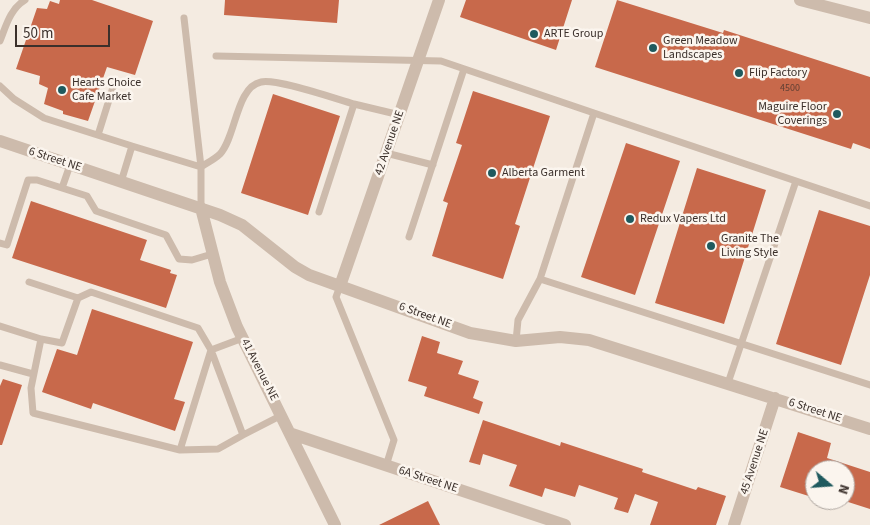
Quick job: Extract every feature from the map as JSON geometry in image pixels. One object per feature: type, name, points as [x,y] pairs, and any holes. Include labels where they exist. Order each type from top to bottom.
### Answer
[{"type":"street","name":"42 Avenue NE","points":[[340,286],[439,0]]},
{"type":"street","points":[[800,0],[870,18]]},
{"type":"street","name":"6 Street NE","points":[[0,141],[201,208],[242,225],[309,276],[470,333],[516,341],[560,337],[589,340],[870,429]]},
{"type":"street","name":"41 Avenue NE","points":[[201,208],[220,282],[243,338],[292,434],[335,525]]},
{"type":"street","name":"45 Avenue NE","points":[[734,525],[775,398]]},
{"type":"street","name":"6A Street NE","points":[[292,434],[565,525]]},
{"type":"lane","points":[[0,41],[16,5],[25,0]]},
{"type":"lane","points":[[184,18],[201,167],[201,208]]},
{"type":"lane","points":[[216,56],[441,61],[870,206]]},
{"type":"lane","points":[[409,237],[464,69]]},
{"type":"lane","points":[[201,167],[220,154],[229,139],[243,99],[250,88],[259,82],[288,86],[400,114]]},
{"type":"lane","points":[[98,135],[114,84]]},
{"type":"lane","points":[[0,86],[14,99],[44,118],[201,167]]},
{"type":"lane","points":[[319,212],[354,104]]},
{"type":"lane","points":[[516,341],[518,320],[540,279],[594,113]]},
{"type":"lane","points":[[121,182],[132,146]]},
{"type":"lane","points":[[386,153],[433,165]]},
{"type":"lane","points":[[62,188],[70,165]]},
{"type":"lane","points":[[0,243],[6,245],[28,180],[39,181],[87,196],[96,211],[166,235],[179,259],[192,260],[212,254]]},
{"type":"lane","points":[[728,383],[796,181]]},
{"type":"lane","points":[[540,279],[870,385]]},
{"type":"lane","points":[[29,282],[78,298]]},
{"type":"lane","points":[[340,286],[336,297],[394,440],[386,466]]},
{"type":"lane","points":[[0,326],[41,339],[62,343],[78,298],[90,292],[198,328],[211,350],[243,436]]},
{"type":"lane","points":[[211,350],[243,338]]},
{"type":"lane","points":[[41,339],[31,388],[33,412],[180,450],[218,449],[282,415]]},
{"type":"lane","points":[[180,450],[211,350]]},
{"type":"lane","points":[[0,365],[33,374]]},
{"type":"building","points":[[60,0],[92,0],[153,21],[135,75],[107,67],[88,121],[63,114],[63,111],[44,104],[48,88],[39,84],[40,76],[16,69],[37,8],[47,9],[50,1],[59,4]]},
{"type":"building","points":[[225,0],[339,0],[337,23],[224,15]]},
{"type":"building","name":"ARTE Group","points":[[466,0],[572,0],[556,50],[460,17]]},
{"type":"building","points":[[617,0],[723,33],[724,30],[870,77],[870,149],[853,143],[851,149],[595,67]]},
{"type":"building","name":"Alberta Garment","points":[[473,91],[550,116],[515,224],[520,226],[503,279],[432,256],[448,203],[443,201],[462,145],[456,143]]},
{"type":"building","points":[[273,94],[340,116],[308,215],[241,193]]},
{"type":"building","name":"Redux Vapers Ltd","points":[[626,143],[680,161],[635,295],[581,277]]},
{"type":"building","name":"Granite The Living Style","points":[[697,168],[766,190],[724,324],[655,303]]},
{"type":"building","points":[[31,201],[147,240],[140,260],[171,270],[170,273],[177,275],[166,308],[12,258]]},
{"type":"building","points":[[819,210],[870,226],[870,275],[841,365],[776,344]]},
{"type":"building","points":[[92,309],[193,342],[174,399],[185,402],[175,431],[93,403],[91,409],[42,392],[57,349],[77,355]]},
{"type":"building","points":[[422,336],[440,342],[437,353],[463,361],[458,374],[479,381],[473,398],[483,402],[479,414],[424,396],[427,387],[408,381]]},
{"type":"building","points":[[3,379],[22,385],[2,445],[0,445],[0,386]]},
{"type":"building","points":[[483,420],[560,446],[561,442],[643,469],[642,472],[696,490],[698,487],[726,496],[716,525],[650,525],[658,502],[635,494],[628,513],[614,509],[618,498],[579,485],[575,497],[545,488],[542,497],[509,486],[517,465],[483,454],[480,465],[469,462]]},
{"type":"building","points":[[798,432],[831,443],[827,458],[833,460],[805,460],[805,495],[780,487]]},
{"type":"building","points":[[855,467],[870,472],[870,509],[855,504]]},
{"type":"building","points":[[428,501],[440,525],[379,525]]},
{"type":"place","name":"ARTE Group","points":[[534,34]]},
{"type":"place","name":"Green Meadow Landscapes","points":[[653,48]]},
{"type":"place","name":"Flip Factory","points":[[739,73]]},
{"type":"place","name":"Hearts Choice Cafe Market","points":[[62,90]]},
{"type":"place","name":"Maguire Floor Coverings","points":[[837,114]]},
{"type":"place","name":"Alberta Garment","points":[[492,173]]},
{"type":"place","name":"Redux Vapers Ltd","points":[[630,219]]},
{"type":"place","name":"Granite The Living Style","points":[[711,246]]}]
